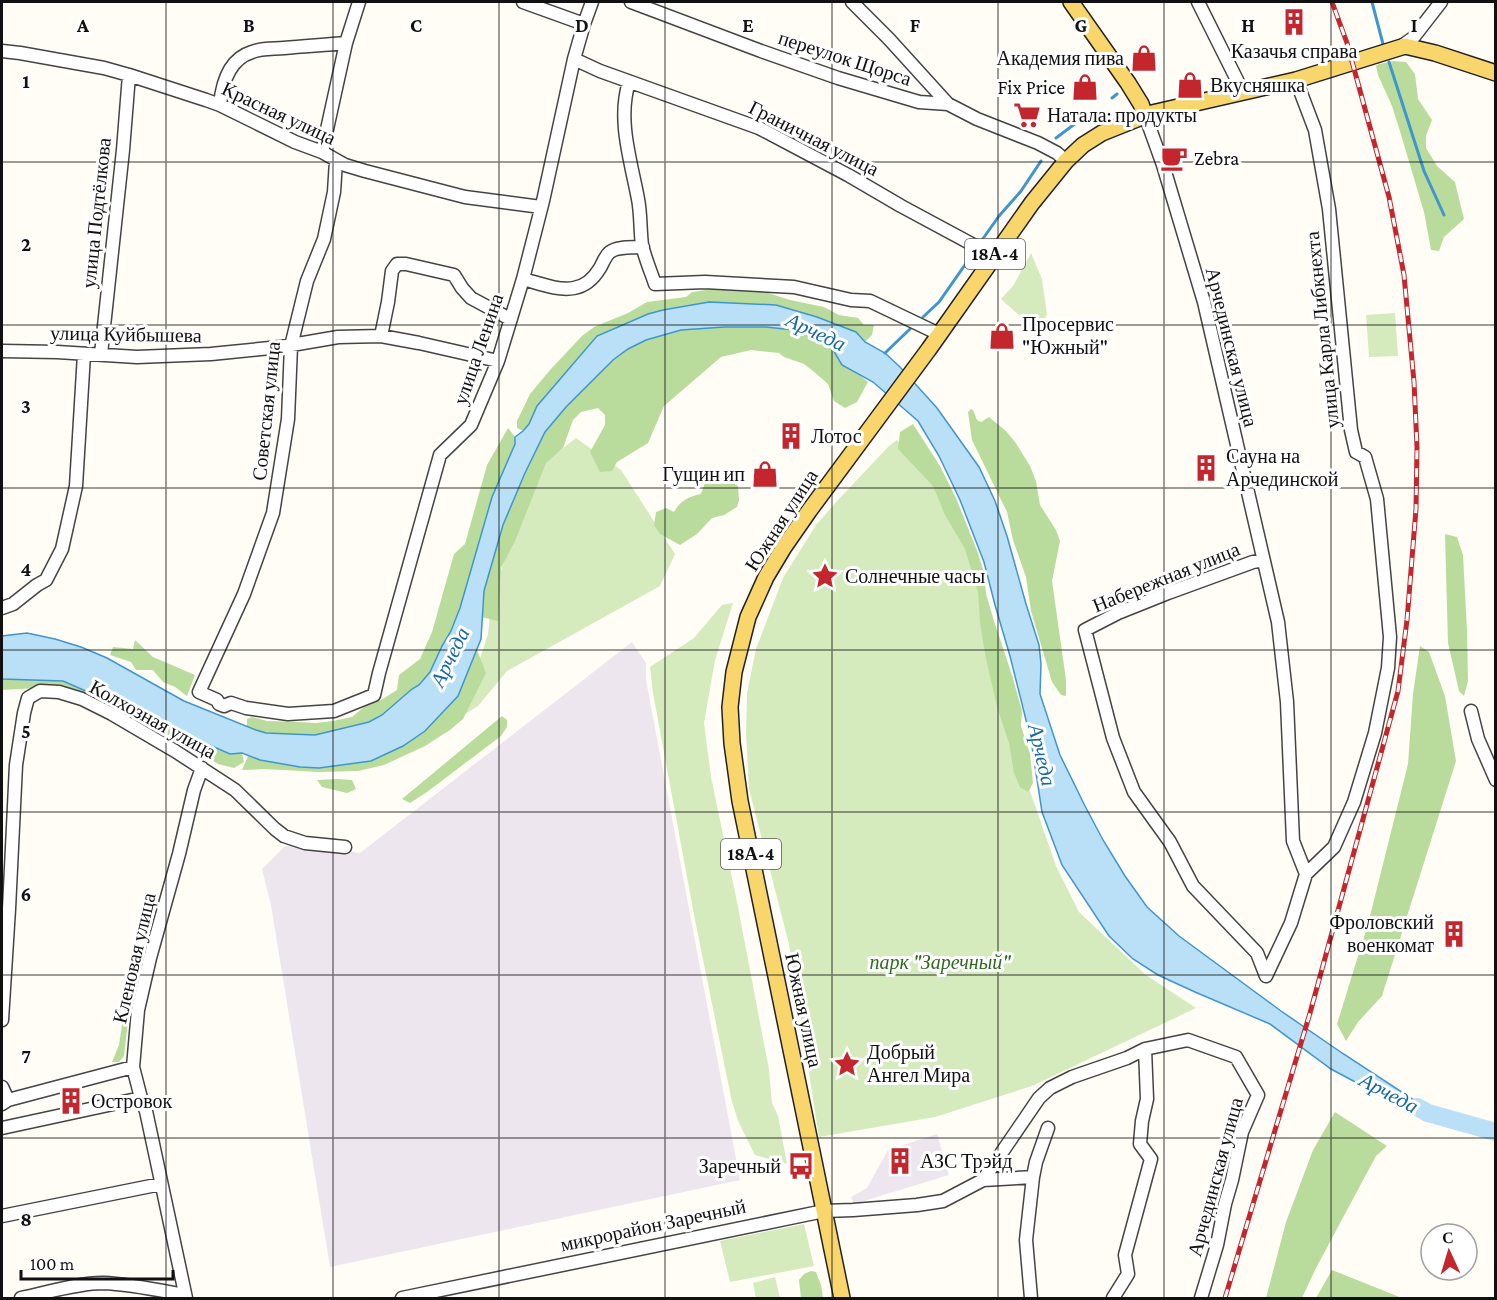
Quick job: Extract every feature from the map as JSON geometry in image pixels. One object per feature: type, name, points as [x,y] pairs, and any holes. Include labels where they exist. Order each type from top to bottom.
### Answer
[{"type":"main road","points":[[1071,2],[1128,83],[1141,104],[1145,116]]},
{"type":"main road","name":"18А-4","points":[[1399,48],[1412,46],[1494,75]]},
{"type":"main road","name":"Южная улица","points":[[824,1210],[740,801],[732,743],[730,707],[734,672],[748,617],[766,577],[797,529],[929,349],[1032,203],[1065,161],[1083,145],[1102,133],[1145,116],[1296,80],[1399,48]]},
{"type":"main road","name":"18А-4","points":[[824,1210],[842,1299]]},
{"type":"street","points":[[322,152],[346,43],[359,2]]},
{"type":"street","points":[[523,2],[584,24]]},
{"type":"street","name":"улица Ленина","points":[[374,695],[440,455],[471,425],[498,361],[523,279],[574,60],[592,2]]},
{"type":"street","name":"переулок Щорса","points":[[631,2],[838,78],[919,102],[948,104]]},
{"type":"street","points":[[852,2],[948,104],[986,123],[1038,143],[1057,153],[1065,161]]},
{"type":"street","points":[[1198,2],[1243,92]]},
{"type":"street","points":[[1399,48],[1413,38],[1441,2]]},
{"type":"street","points":[[220,105],[221,90],[228,73],[238,60],[252,52],[346,43]]},
{"type":"street","name":"Красная улица","points":[[2,51],[104,68],[220,105],[295,142],[322,152],[336,161],[365,171],[457,195],[541,207]]},
{"type":"street","name":"Граничная улица","points":[[574,60],[759,128],[994,256]]},
{"type":"street","name":"улица Подтёлкова","points":[[100,354],[129,75]]},
{"type":"street","name":"улица Карла Либкнехта","points":[[1296,80],[1315,130],[1329,209],[1351,430],[1356,452],[1365,457],[1377,499],[1390,637],[1388,668],[1377,722],[1354,801],[1334,847],[1305,874]]},
{"type":"street","points":[[629,82],[623,114],[628,152],[639,203],[643,248],[655,284],[705,282],[795,287],[851,300],[870,301],[939,334]]},
{"type":"street","name":"Арчединская улица","points":[[1145,116],[1163,165],[1204,302],[1278,622],[1287,702],[1293,841],[1305,874]]},
{"type":"street","name":"Советская улица","points":[[336,161],[334,192],[324,239],[307,281],[291,346],[288,419],[273,513],[244,594],[198,692],[217,700],[224,706],[231,703],[246,708],[288,714],[334,711],[374,695]]},
{"type":"street","points":[[523,279],[559,288],[573,288],[591,279],[611,251],[643,248]]},
{"type":"street","points":[[381,336],[392,271],[397,264],[454,275],[471,298],[510,319]]},
{"type":"street","name":"улица Куйбышева","points":[[2,351],[137,357],[211,354],[291,346],[338,337],[381,336],[498,361]]},
{"type":"street","points":[[7,606],[46,580],[62,549],[76,486],[84,354]]},
{"type":"street","name":"Набережная улица","points":[[1263,560],[1168,593],[1085,630],[1113,738],[1134,792],[1170,842],[1193,886],[1257,953],[1266,976],[1291,922],[1305,874]]},
{"type":"street","name":"Колхозная улица","points":[[2,1020],[16,765],[28,698],[40,691],[59,692],[82,699],[112,714],[235,790],[284,836],[305,843],[345,848]]},
{"type":"street","points":[[1471,711],[1478,739],[1496,780]]},
{"type":"street","name":"Кленовая улица","points":[[186,1297],[146,1111],[134,1067],[138,1010],[194,790],[202,768]]},
{"type":"street","name":"Арчединская улица","points":[[983,1180],[1039,1098],[1050,1088],[1072,1077],[1127,1058],[1145,1049],[1188,1040],[1236,1057],[1258,1095],[1242,1132],[1217,1245],[1201,1299]]},
{"type":"street","points":[[1113,1299],[1128,1274],[1125,1255],[1151,1159],[1140,1144],[1147,1099],[1145,1049]]},
{"type":"street","points":[[2,1087],[5,1102],[134,1067]]},
{"type":"street","points":[[2,1128],[141,1098]]},
{"type":"street","points":[[1031,1299],[1026,1240],[1033,1177],[1048,1128]]},
{"type":"street","name":"Арчединская улица","points":[[824,1210],[853,1210],[943,1201],[983,1180],[1033,1177]]},
{"type":"street","points":[[2,1216],[161,1184]]},
{"type":"street","name":"микрорайон Заречный","points":[[402,1299],[824,1210]]},
{"type":"street","points":[[21,1299],[101,1283],[186,1297]]},
{"type":"shaded area","points":[[632,642],[646,663],[646,680],[740,1180],[330,1267],[271,905],[262,869],[285,846],[322,847],[360,853]]},
{"type":"shaded area","points":[[937,1134],[949,1175],[854,1204],[851,1197],[867,1188],[888,1150]]},
{"type":"green space","points":[[1394,61],[1406,62],[1415,74],[1418,99],[1432,120],[1426,136],[1426,148],[1437,166],[1455,182],[1464,219],[1444,237],[1439,251],[1431,250],[1424,212],[1399,128],[1378,75],[1376,66]]},
{"type":"green space","points":[[1031,253],[1042,279],[1047,314],[1042,325],[1032,327],[1001,299],[1013,286]]},
{"type":"green space","points":[[743,289],[768,293],[824,307],[839,315],[858,318],[864,325],[874,325],[872,335],[865,342],[856,332],[776,305],[709,302],[620,326],[597,336],[537,406],[529,424],[523,431],[517,428],[517,421],[530,394],[582,336],[594,327],[628,313],[647,302],[686,297],[692,292]]},
{"type":"green space","points":[[1395,313],[1398,356],[1369,357],[1366,315]]},
{"type":"green space","points":[[724,327],[794,329],[829,343],[842,365],[868,382],[857,402],[845,408],[834,401],[828,384],[813,371],[804,364],[779,353],[751,350],[721,357],[664,406],[648,443],[617,462],[612,471],[600,472],[590,452],[605,425],[605,415],[598,408],[581,412],[573,420],[563,448],[546,463],[515,541],[501,568],[498,621],[481,617],[484,591],[503,525],[545,431],[613,360],[628,349],[646,340],[681,330]]},
{"type":"green space","points":[[971,409],[977,420],[981,422],[989,417],[1015,442],[1030,466],[1036,481],[1040,505],[1056,530],[1060,541],[1052,581],[1066,680],[1066,696],[1061,695],[1052,682],[1031,611],[1026,577],[1013,540],[1007,512],[972,440],[968,412]]},
{"type":"green space","points":[[913,424],[940,466],[956,498],[978,553],[984,573],[986,594],[1022,711],[1021,726],[1030,754],[1033,783],[1028,792],[1020,787],[1014,773],[1009,743],[997,707],[986,659],[978,592],[965,549],[945,515],[933,486],[898,449],[900,432]]},
{"type":"green space","points":[[508,428],[515,437],[515,444],[492,497],[460,608],[430,672],[419,685],[382,715],[369,722],[324,734],[266,733],[247,726],[247,719],[252,717],[267,721],[316,723],[352,717],[364,707],[397,690],[399,675],[420,659],[432,632],[454,554],[465,544],[487,465]]},
{"type":"green space","points":[[576,438],[621,470],[675,554],[660,586],[507,671],[478,706],[446,726],[477,668],[488,634],[492,596],[537,469]]},
{"type":"green space","name":"парк \"Заречный\"","points":[[897,440],[936,488],[973,560],[979,597],[1014,702],[1030,791],[1056,866],[1079,912],[1146,975],[1196,1008],[1032,1086],[935,1117],[819,1137],[789,944],[749,789],[746,733],[747,693],[756,649],[783,578],[816,525]]},
{"type":"green space","points":[[714,476],[738,486],[737,507],[724,515],[712,518],[697,534],[680,545],[660,534],[654,525],[656,512],[666,508],[674,512],[685,500],[701,494],[706,480]]},
{"type":"green space","points":[[1445,534],[1457,537],[1463,555],[1468,681],[1464,696],[1459,691],[1448,643]]},
{"type":"green space","points":[[733,603],[715,660],[704,723],[711,777],[769,1070],[772,1103],[778,1116],[787,1164],[755,1155],[739,1123],[732,1102],[695,920],[650,667],[694,638],[722,605]]},
{"type":"green space","points":[[135,640],[153,657],[195,675],[187,696],[163,682],[153,670],[136,670],[131,662],[110,655],[113,647],[133,649]]},
{"type":"green space","points":[[1420,646],[1429,652],[1445,696],[1456,761],[1382,996],[1358,1022],[1346,1041],[1337,1024],[1368,924],[1408,764],[1413,694]]},
{"type":"green space","points":[[477,650],[486,673],[463,719],[425,746],[384,765],[358,771],[242,770],[248,756],[300,767],[458,696]]},
{"type":"green space","points":[[2,679],[62,681],[230,754],[242,753],[244,762],[234,768],[218,764],[145,724],[57,687],[2,690]]},
{"type":"green space","points":[[502,716],[507,720],[507,727],[501,736],[410,803],[402,799]]},
{"type":"green space","points":[[317,780],[352,780],[356,789],[347,793],[322,787]]},
{"type":"green space","points":[[124,1011],[129,1013],[124,1056],[119,1062],[112,1062],[119,1045]]},
{"type":"green space","points":[[1335,1112],[1387,1146],[1376,1156],[1302,1298],[1266,1298],[1286,1222],[1313,1150]]},
{"type":"green space","points":[[804,1224],[814,1266],[730,1282],[720,1241]]},
{"type":"green space","points":[[1332,1270],[1402,1298],[1316,1298]]},
{"type":"green space","points":[[811,1271],[816,1272],[823,1298],[801,1298],[799,1280]]},
{"type":"green space","points":[[775,1277],[780,1298],[756,1298],[753,1283]]},
{"type":"water","points":[[709,302],[776,305],[856,332],[865,342],[885,353],[900,367],[937,408],[979,467],[995,501],[1039,645],[1040,694],[1060,755],[1103,840],[1147,907],[1179,936],[1281,1011],[1449,1123],[1428,1121],[1331,1069],[1270,1024],[1158,975],[1133,959],[1109,936],[1062,865],[1042,812],[1031,740],[984,562],[960,500],[939,456],[918,421],[873,382],[842,365],[829,343],[794,330],[724,327],[681,330],[646,340],[613,360],[566,407],[545,432],[503,525],[484,591],[481,639],[458,696],[425,731],[403,746],[371,761],[319,768],[260,760],[242,753],[230,754],[63,681],[2,679],[2,636],[27,633],[81,647],[107,658],[184,701],[266,733],[315,735],[369,722],[382,715],[419,685],[430,672],[460,608],[492,497],[515,444],[515,437],[529,424],[537,406],[597,336],[648,314]]},
{"type":"waterway","points":[[1372,2],[1383,44]]},
{"type":"waterway","points":[[1389,62],[1424,171],[1444,215]]},
{"type":"waterway","points":[[1112,98],[1117,94]]},
{"type":"waterway","points":[[1056,138],[1092,111]]},
{"type":"waterway","points":[[982,240],[1021,191],[1041,161]]},
{"type":"waterway","points":[[923,317],[939,302],[974,252]]},
{"type":"waterway","points":[[885,353],[910,329]]},
{"type":"waterway","name":"Арчеда","points":[[1417,1107],[1428,1113],[1496,1132]]},
{"type":"railway","points":[[1225,1298],[1310,1013],[1398,691],[1407,620],[1416,509],[1417,447],[1414,382],[1404,275],[1389,197],[1347,43],[1332,2]]},
{"type":"place","name":"Казачья справа","points":[[1294,22]]},
{"type":"place","name":"Академия пива","points":[[1144,58]]},
{"type":"place","name":"Вкусняшка","points":[[1190,85]]},
{"type":"place","name":"Fix Price","points":[[1085,87]]},
{"type":"place","name":"Натала: продукты","points":[[1027,115]]},
{"type":"place","name":"Zebra","points":[[1174,158]]},
{"type":"place","name":"Просервис \"Южный\"","points":[[1002,336]]},
{"type":"place","name":"Лотос","points":[[791,436]]},
{"type":"place","name":"Сауна на Арчединской","points":[[1206,468]]},
{"type":"place","name":"Гущин ип","points":[[765,474]]},
{"type":"place","name":"Солнечные часы","points":[[825,576]]},
{"type":"place","name":"Фроловский военкомат","points":[[1454,934]]},
{"type":"place","name":"Добрый Ангел Мира","points":[[847,1064]]},
{"type":"place","name":"Островок","points":[[71,1101]]},
{"type":"place","name":"АЗС Трэйд","points":[[900,1161]]},
{"type":"place","name":"Заречный","points":[[801,1166]]}]
